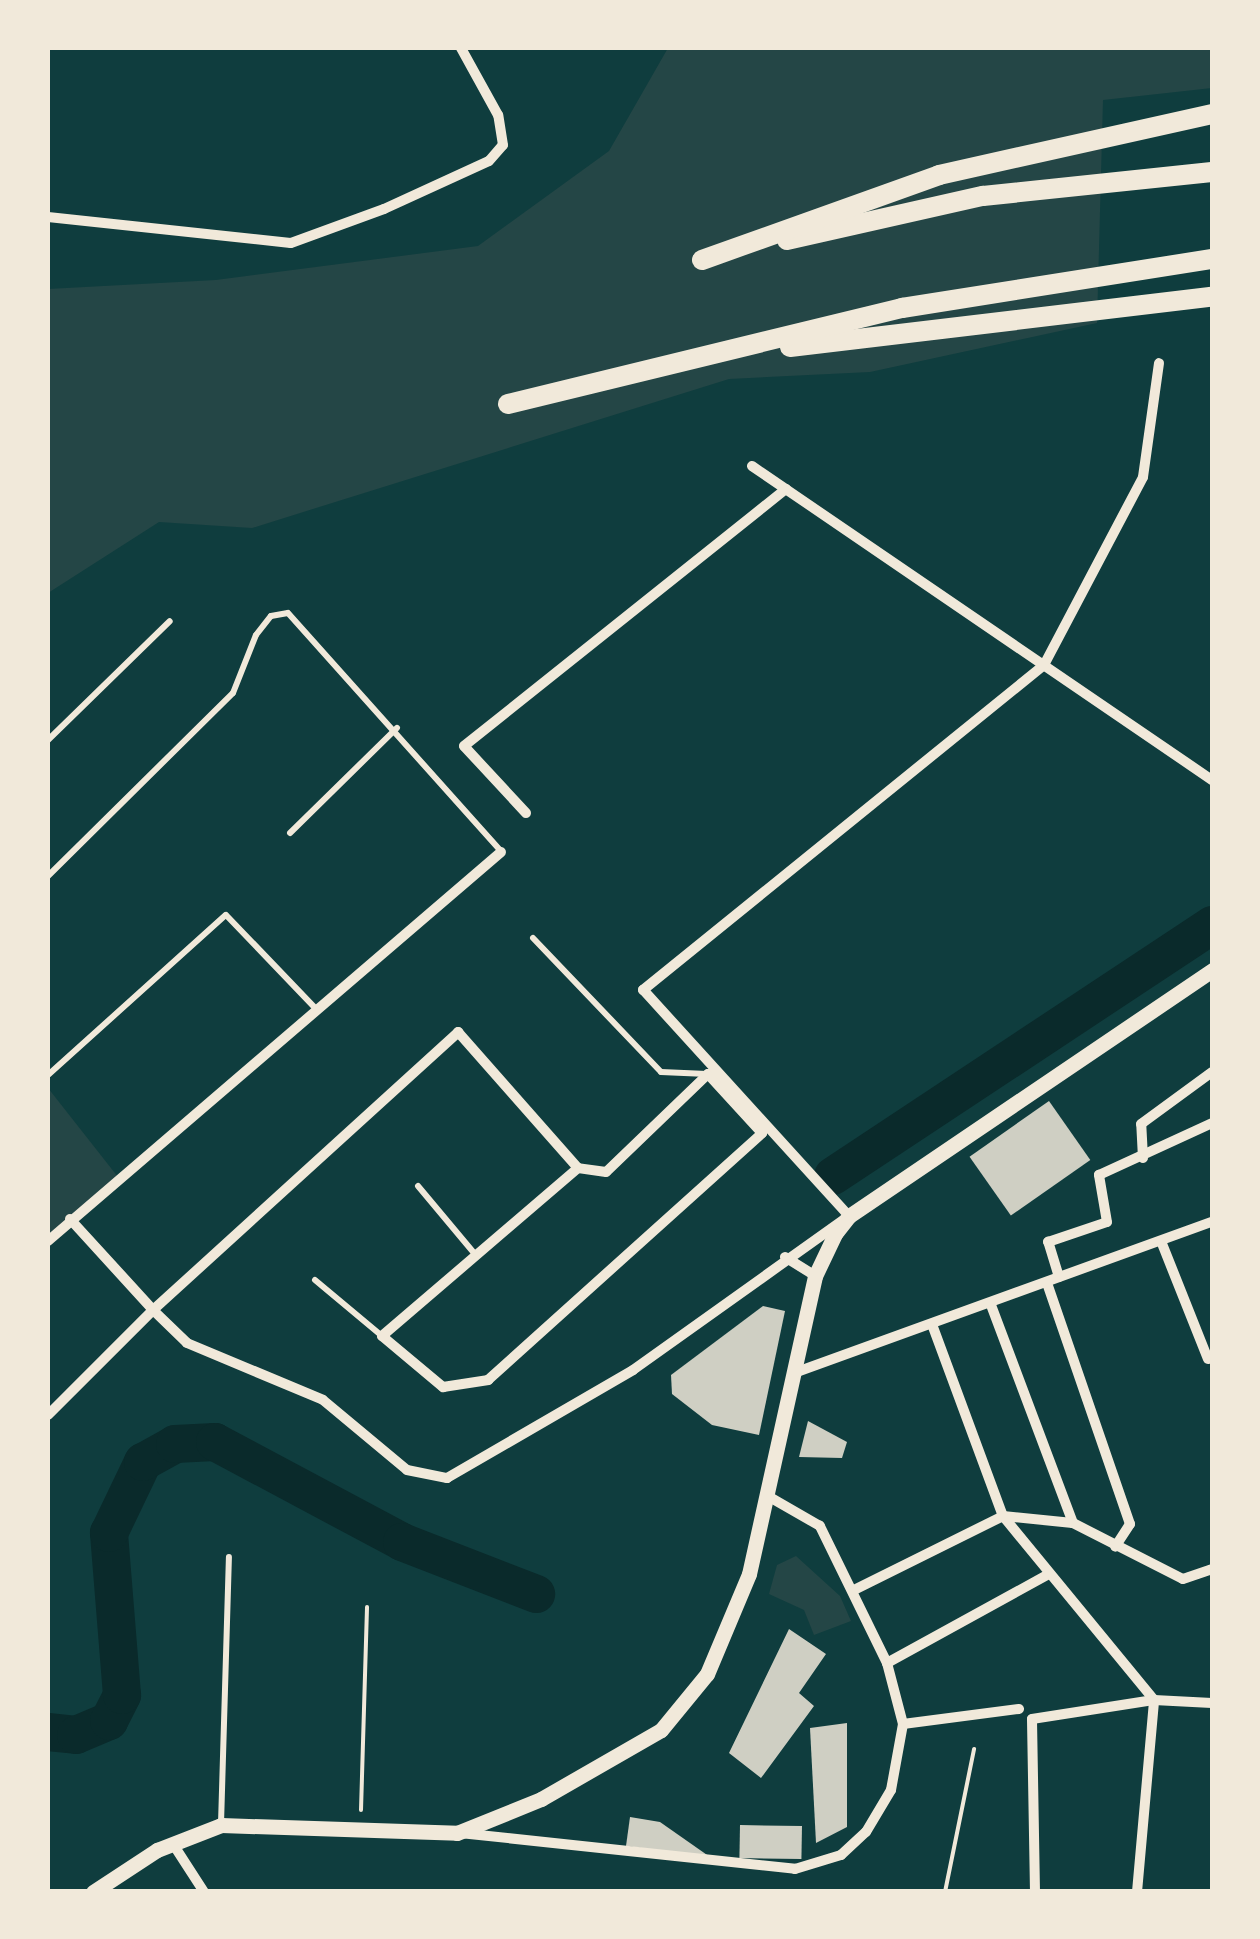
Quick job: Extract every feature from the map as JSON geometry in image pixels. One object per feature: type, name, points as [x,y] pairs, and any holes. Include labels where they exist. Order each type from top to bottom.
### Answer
[{"type":"main road","points":[[1212,114],[938,176],[702,260],[983,196],[1212,172]]},
{"type":"main road","points":[[508,404],[997,290],[1212,260]]},
{"type":"main road","points":[[728,352],[1212,297]]},
{"type":"street","points":[[48,217],[291,243],[384,209],[490,161],[503,145],[498,115],[461,48]]},
{"type":"street","points":[[848,1216],[642,990],[1044,665],[1143,477],[1159,363]]},
{"type":"street","points":[[752,466],[1212,780]]},
{"type":"street","points":[[526,813],[464,746],[786,489]]},
{"type":"street","points":[[48,1241],[70,1218],[501,852]]},
{"type":"street","points":[[70,1218],[187,1343],[323,1400],[407,1470],[447,1478],[633,1370],[784,1257],[1212,970]]},
{"type":"street","points":[[48,1415],[153,1310],[458,1032],[578,1168],[606,1172],[708,1074],[762,1134],[488,1380],[444,1387],[382,1336],[474,1253],[578,1168]]},
{"type":"street","points":[[1143,1158],[1141,1124],[1212,1072]]},
{"type":"street","points":[[1059,1277],[1048,1242],[1108,1222],[1099,1175],[1212,1123]]},
{"type":"street","points":[[458,1833],[634,1748],[682,1710],[708,1674],[749,1574],[814,1276],[848,1216]]},
{"type":"street","points":[[794,1373],[932,1327],[1212,1222]]},
{"type":"street","points":[[1161,1241],[1208,1359]]},
{"type":"street","points":[[784,1257],[814,1276]]},
{"type":"street","points":[[1047,1282],[1130,1524],[1115,1547]]},
{"type":"street","points":[[992,1305],[1073,1523]]},
{"type":"street","points":[[932,1327],[1003,1516],[1154,1700],[1138,1794],[1137,1892]]},
{"type":"street","points":[[93,1892],[173,1844],[221,1825],[360,1825],[808,1867],[841,1855],[866,1832],[891,1790],[903,1724],[887,1664],[820,1526],[766,1495]]},
{"type":"street","points":[[854,1590],[1003,1516],[1073,1523],[1184,1579],[1212,1570]]},
{"type":"street","points":[[887,1664],[1049,1574]]},
{"type":"street","points":[[1035,1892],[1032,1719],[1154,1700],[1212,1704]]},
{"type":"street","points":[[903,1724],[1019,1709]]},
{"type":"street","points":[[173,1844],[204,1892]]},
{"type":"lane","points":[[48,876],[233,693],[271,616],[288,613],[397,728],[501,852]]},
{"type":"lane","points":[[48,740],[170,621]]},
{"type":"lane","points":[[290,833],[397,728]]},
{"type":"lane","points":[[48,1075],[226,914],[316,1009]]},
{"type":"lane","points":[[533,938],[661,1072],[708,1074]]},
{"type":"lane","points":[[418,1186],[474,1253]]},
{"type":"lane","points":[[316,1280],[382,1336]]},
{"type":"lane","points":[[221,1825],[229,1557]]},
{"type":"path","points":[[360,1825],[367,1607]]},
{"type":"path","points":[[945,1892],[974,1749]]},
{"type":"shaded area","points":[[668,48],[1212,48],[1212,88],[1103,100],[1097,323],[870,372],[729,379],[252,528],[159,522],[48,593],[48,289],[216,280],[478,246],[609,151]]},
{"type":"shaded area","points":[[48,1088],[118,1177],[48,1241]]},
{"type":"shaded area","points":[[796,1556],[840,1596],[851,1621],[814,1635],[804,1610],[769,1594],[777,1565]]},
{"type":"building","points":[[1049,1101],[1090,1160],[1011,1216],[970,1157]]},
{"type":"building","points":[[763,1306],[785,1311],[759,1435],[712,1425],[672,1394],[671,1375]]},
{"type":"building","points":[[808,1421],[847,1442],[842,1458],[799,1457]]},
{"type":"building","points":[[789,1629],[826,1654],[799,1693],[814,1706],[761,1778],[729,1753]]},
{"type":"building","points":[[847,1723],[847,1827],[816,1843],[810,1728]]},
{"type":"building","points":[[630,1817],[660,1822],[710,1857],[626,1846]]},
{"type":"building","points":[[740,1825],[802,1826],[801,1859],[739,1858]]},
{"type":"waterway","points":[[833,1176],[1212,925]]},
{"type":"waterway","points":[[48,1732],[76,1735],[109,1721],[122,1695],[109,1533],[143,1462],[175,1444],[215,1442],[402,1542],[536,1594]]}]
